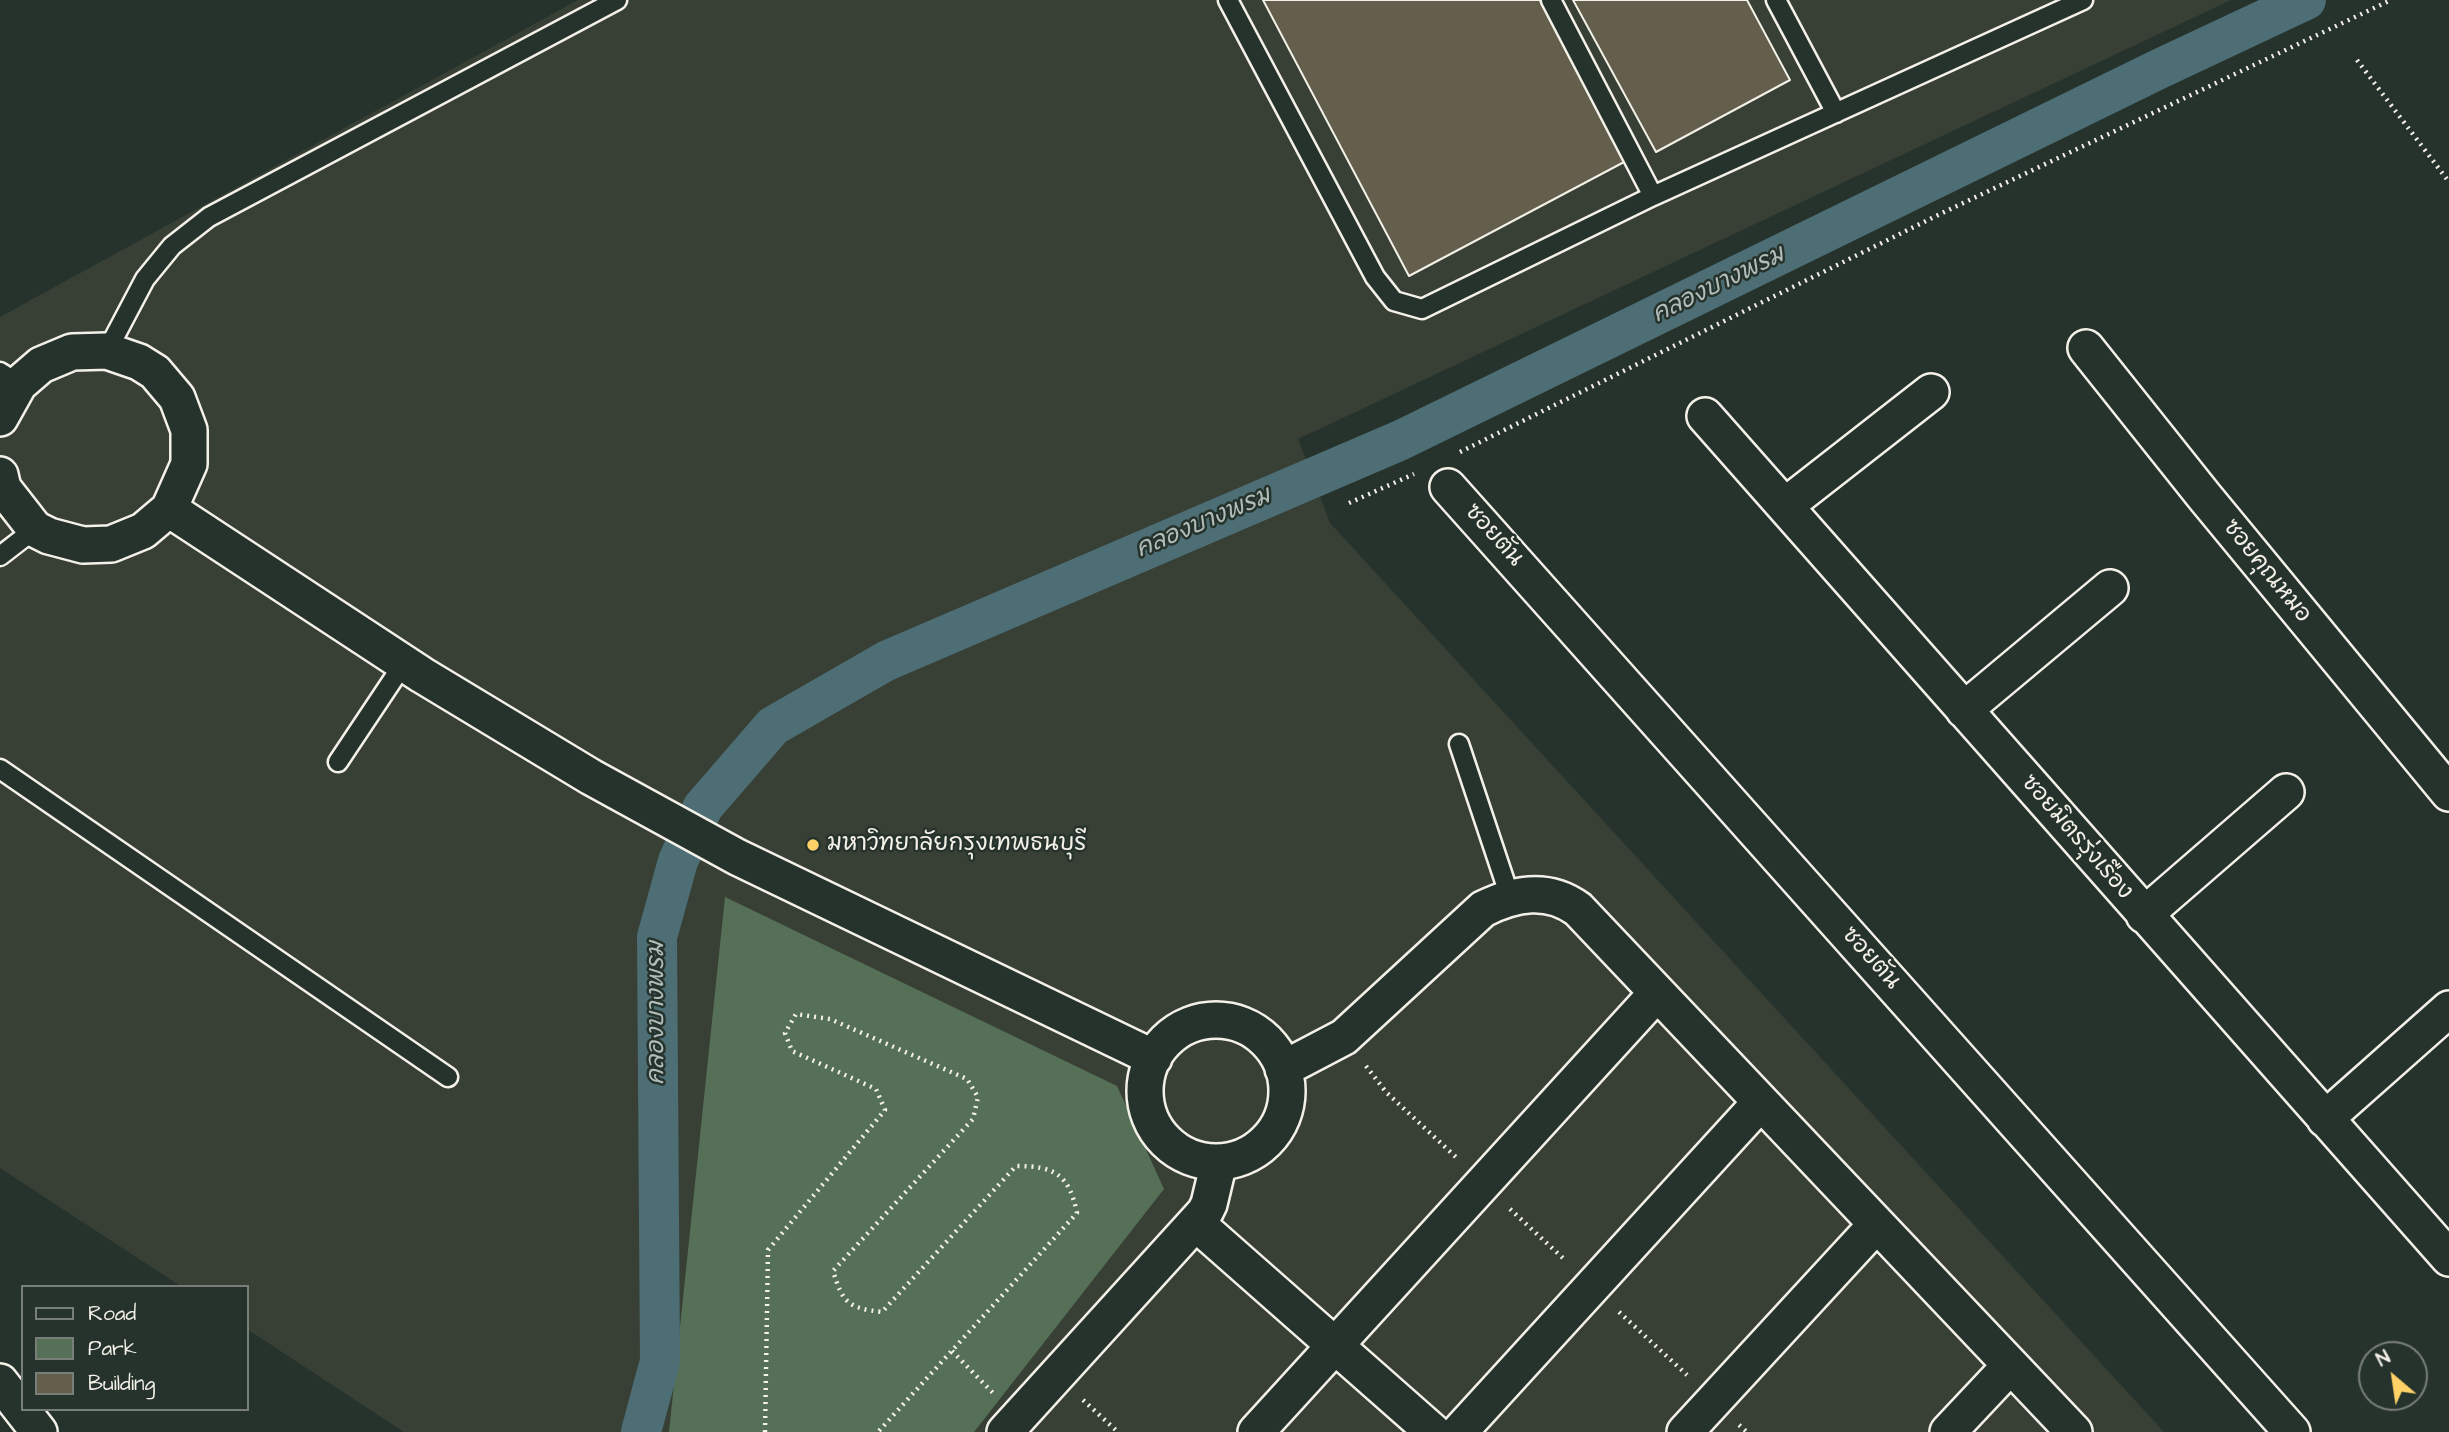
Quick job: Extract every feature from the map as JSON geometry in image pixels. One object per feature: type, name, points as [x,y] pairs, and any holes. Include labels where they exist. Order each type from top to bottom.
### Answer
[{"type":"street","name":"ซอยคุณหมอ","points":[[2086,348],[2449,793]]},
{"type":"street","points":[[0,418],[9,378],[72,352],[107,351],[139,362],[155,372],[177,398],[189,430],[189,464],[169,509],[143,531],[111,544],[83,545],[35,529],[3,488],[0,475]]},
{"type":"street","points":[[1786,506],[1931,391]]},
{"type":"street","name":"ซอยมิตรรุ่งเรือง","points":[[1705,416],[2449,1258]]},
{"type":"street","name":"ซอยตัน","points":[[1441,471],[2292,1432]]},
{"type":"street","points":[[169,509],[404,663],[591,778],[737,857],[1154,1058]]},
{"type":"street","points":[[1964,710],[2110,588]]},
{"type":"street","points":[[2144,915],[2286,792]]},
{"type":"street","points":[[1283,1069],[1344,1037],[1483,909],[1510,897],[1539,894],[1567,901],[1578,909],[2074,1432]]},
{"type":"street","points":[[1256,1432],[1657,993]]},
{"type":"street","points":[[2325,1119],[2449,1009]]},
{"type":"street","points":[[1226,1020],[1248,1027],[1267,1041],[1281,1060],[1287,1083],[1286,1106],[1278,1128],[1262,1146],[1241,1158],[1219,1162],[1195,1160],[1174,1149],[1157,1132],[1148,1111],[1145,1088],[1154,1058],[1162,1045],[1181,1030],[1202,1021],[1226,1020]]},
{"type":"street","points":[[1459,1432],[1760,1103]]},
{"type":"street","points":[[1012,1425],[1196,1223],[1209,1204],[1219,1162]]},
{"type":"street","points":[[1196,1223],[1433,1432]]},
{"type":"street","points":[[1685,1432],[1876,1225]]},
{"type":"street","points":[[1948,1432],[2010,1366]]},
{"type":"street","points":[[0,1382],[21,1409]]},
{"type":"street","points":[[23,1411],[39,1432]]},
{"type":"lane","points":[[107,351],[145,279],[172,246],[209,217],[617,0]]},
{"type":"lane","points":[[1228,0],[1375,276],[1394,301],[1422,309],[1653,196],[2083,0]]},
{"type":"lane","points":[[1551,0],[1653,196]]},
{"type":"lane","points":[[1776,0],[1836,113]]},
{"type":"lane","points":[[0,556],[35,529]]},
{"type":"lane","points":[[338,762],[404,663]]},
{"type":"lane","points":[[1459,744],[1510,897]]},
{"type":"lane","points":[[0,769],[448,1077]]},
{"type":"path","points":[[1349,503],[1441,471],[1938,215],[2391,0]]},
{"type":"path","points":[[2357,60],[2449,182]]},
{"type":"path","points":[[765,1432],[768,1250],[885,1110],[876,1089],[792,1051],[785,1033],[796,1014],[830,1019],[967,1079],[978,1097],[972,1119],[833,1271],[840,1295],[858,1309],[882,1312],[1016,1166],[1042,1166],[1063,1178],[1074,1198],[1077,1213],[878,1432]]},
{"type":"path","points":[[1344,1037],[1386,1092],[1747,1432]]},
{"type":"path","points":[[952,1351],[1012,1425]]},
{"type":"path","points":[[1056,1375],[1118,1432]]},
{"type":"shaded area","name":"มหาวิทยาลัยกรุงเทพธนบุรี","points":[[578,0],[2231,0],[1298,439],[1330,523],[2164,1432],[404,1432],[248,1330],[248,1285],[179,1285],[0,1168],[0,317]]},
{"type":"green space","points":[[725,897],[1117,1086],[1164,1189],[974,1432],[669,1432]]},
{"type":"building","points":[[1263,0],[1540,0],[1626,161],[1409,276]]},
{"type":"building","points":[[1573,0],[1747,0],[1790,80],[1656,152]]},
{"type":"waterway","name":"คลองบางพรม","points":[[641,1432],[660,1361],[657,937],[678,861],[703,807],[773,726],[886,661],[1401,440],[2159,69],[2306,0]]},
{"type":"place","name":"มหาวิทยาลัยกรุงเทพธนบุรี","points":[[813,845]]}]
